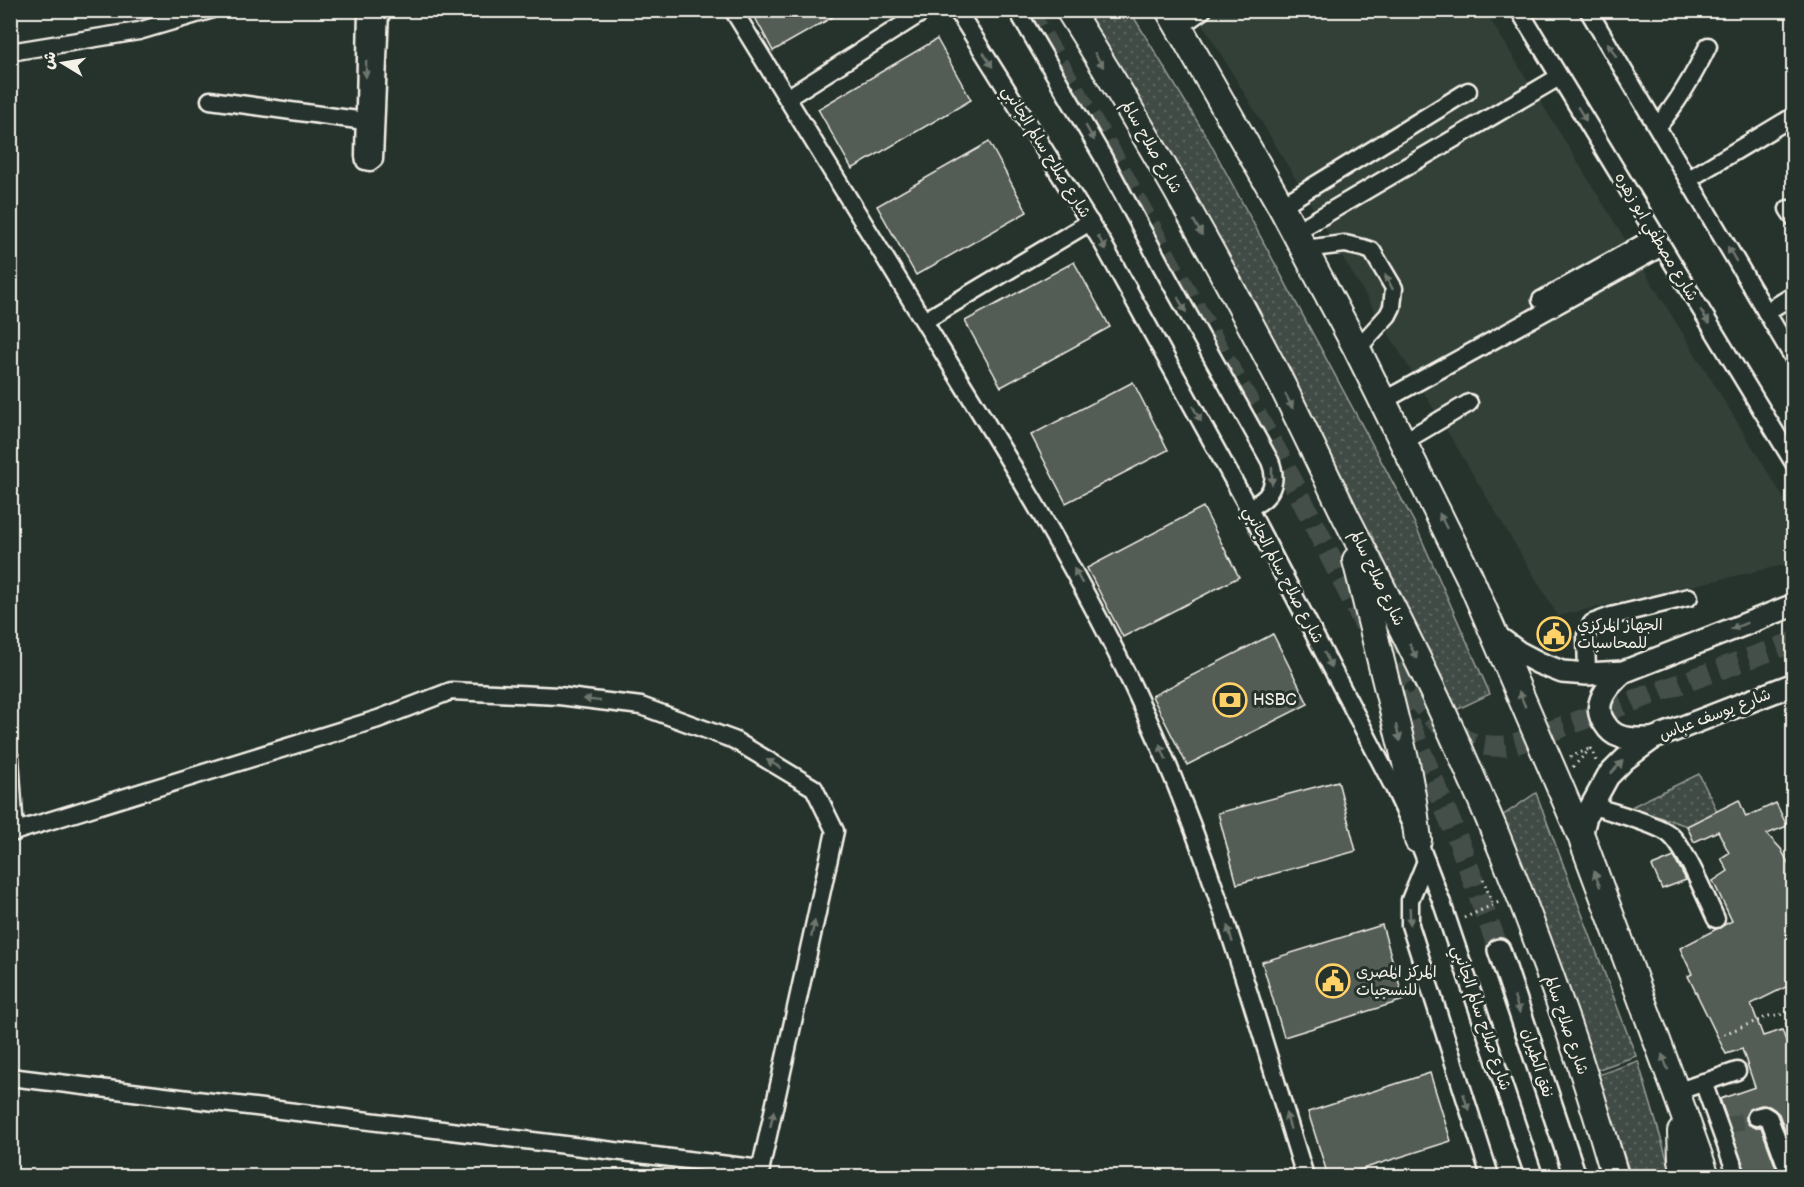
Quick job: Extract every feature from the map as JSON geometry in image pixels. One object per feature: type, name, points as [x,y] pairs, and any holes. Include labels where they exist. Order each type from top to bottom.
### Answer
[{"type":"highway","name":"شارع صلاح سالم","points":[[1069,10],[1120,93],[1199,231],[1274,370],[1440,707],[1519,894],[1571,1036],[1615,1176]]},
{"type":"highway","points":[[1174,19],[1300,240],[1357,349],[1440,516],[1495,635],[1581,836],[1706,1176]]},
{"type":"highway","points":[[1345,513],[1406,763],[1422,850]]},
{"type":"highway","points":[[1680,1103],[1681,1147],[1685,1176]]},
{"type":"main road","points":[[1495,635],[1518,652],[1562,672],[1587,674],[1623,672],[1794,605]]},
{"type":"main road","points":[[1623,672],[1607,688],[1601,699],[1599,711],[1602,720],[1618,736],[1629,739],[1652,739]]},
{"type":"main road","name":"شارع يوسف عباس","points":[[1581,836],[1586,816],[1608,776],[1625,759],[1652,739],[1794,684]]},
{"type":"main road","name":"نفق الطيران","points":[[1499,950],[1575,1176]]},
{"type":"street","points":[[10,52],[140,31],[210,10]]},
{"type":"street","points":[[367,10],[364,159],[370,162],[374,159],[380,10]]},
{"type":"street","points":[[733,10],[1077,574],[1144,709],[1183,801],[1215,886],[1305,1176]]},
{"type":"street","points":[[787,98],[926,10]]},
{"type":"street","name":"شارع صلاح سالم الجانبي","points":[[957,10],[1090,222],[1248,507],[1393,786],[1422,850],[1449,924],[1534,1176]]},
{"type":"street","points":[[1017,10],[1093,139],[1270,461],[1274,475],[1271,490],[1262,501],[1248,507]]},
{"type":"street","points":[[1174,19],[1203,10]]},
{"type":"street","name":"شارع مصطفي ابو زهره","points":[[1519,10],[1794,463]]},
{"type":"street","points":[[1588,10],[1794,359]]},
{"type":"street","points":[[1658,126],[1675,106],[1708,46]]},
{"type":"street","points":[[1300,240],[1559,77]]},
{"type":"street","points":[[1281,206],[1468,91]]},
{"type":"street","points":[[210,100],[365,121]]},
{"type":"street","points":[[1689,179],[1794,116]]},
{"type":"street","points":[[924,321],[1090,222]]},
{"type":"street","points":[[1300,240],[1345,244],[1372,251],[1394,288],[1392,307],[1388,315],[1357,349]]},
{"type":"street","points":[[1541,300],[1659,241]]},
{"type":"street","points":[[1383,401],[1659,241]]},
{"type":"street","points":[[1766,312],[1794,295]]},
{"type":"street","points":[[1403,442],[1469,403]]},
{"type":"street","points":[[1587,674],[1586,635],[1592,623],[1611,616],[1689,597]]},
{"type":"street","points":[[10,758],[13,832],[378,719],[451,691],[559,696],[641,706],[734,740],[814,788],[835,831],[760,1172],[10,1077]]},
{"type":"street","points":[[1591,805],[1659,828],[1671,835],[1681,846],[1716,918]]},
{"type":"street","points":[[1422,850],[1410,900],[1410,925],[1490,1176]]},
{"type":"street","points":[[1680,1103],[1703,1082],[1737,1071]]},
{"type":"street","points":[[1703,1082],[1723,1127],[1737,1176]]},
{"type":"street","points":[[1756,1117],[1764,1115],[1769,1118],[1790,1176]]},
{"type":"path","points":[[1561,760],[1591,748]]},
{"type":"path","points":[[1483,879],[1493,904]]},
{"type":"path","points":[[1449,924],[1519,894]]},
{"type":"path","points":[[1724,1034],[1769,1016],[1793,1013]]},
{"type":"path","points":[[1793,1013],[1785,1025],[1794,1053]]},
{"type":"shaded area","points":[[1079,11],[1130,11],[1208,139],[1414,522],[1490,694],[1456,710],[1372,543]]},
{"type":"shaded area","points":[[1195,11],[1485,11],[1793,513],[1793,563],[1558,616]]},
{"type":"shaded area","points":[[1699,774],[1717,811],[1687,826],[1632,811],[1633,806]]},
{"type":"shaded area","points":[[1536,793],[1636,1056],[1596,1070],[1502,816]]},
{"type":"shaded area","points":[[1638,1061],[1672,1176],[1631,1176],[1598,1075]]},
{"type":"building","points":[[751,10],[845,10],[773,51]]},
{"type":"building","points":[[937,39],[971,100],[852,169],[818,109]]},
{"type":"building","points":[[989,142],[1027,212],[916,275],[877,206]]},
{"type":"building","points":[[1074,262],[1110,327],[1001,387],[965,321]]},
{"type":"building","points":[[1133,382],[1168,450],[1066,503],[1031,435]]},
{"type":"building","points":[[1203,507],[1239,577],[1123,637],[1087,568]]},
{"type":"building","name":"HSBC","points":[[1273,634],[1308,704],[1187,765],[1152,696]]},
{"type":"building","points":[[1338,781],[1356,851],[1237,884],[1218,813]]},
{"type":"building","points":[[1739,800],[1746,817],[1776,803],[1787,826],[1767,834],[1781,849],[1790,867],[1791,892],[1794,891],[1794,983],[1751,1004],[1763,1036],[1782,1030],[1794,1063],[1794,1155],[1779,1114],[1774,1109],[1761,1105],[1749,1109],[1746,1115],[1749,1125],[1761,1127],[1779,1176],[1747,1176],[1720,1099],[1755,1087],[1742,1049],[1726,1054],[1688,976],[1692,974],[1680,948],[1732,921],[1713,881],[1728,871],[1721,858],[1729,853],[1718,831],[1694,842],[1687,826]]},
{"type":"building","points":[[1674,857],[1686,880],[1662,889],[1652,866]]},
{"type":"building","name":"المركز المصرى للنسجيات","points":[[1382,925],[1404,1000],[1284,1037],[1262,962]]},
{"type":"building","points":[[1430,1073],[1451,1141],[1340,1176],[1328,1176],[1308,1112]]},
{"type":"tunnel","points":[[1027,10],[1111,153],[1170,264],[1281,459],[1365,625]]},
{"type":"tunnel","points":[[1380,639],[1414,695],[1442,726],[1459,738],[1479,744],[1502,746],[1524,741],[1794,642]]},
{"type":"tunnel","points":[[1397,694],[1459,842],[1499,950]]},
{"type":"tunnel","points":[[1727,1126],[1756,1117]]},
{"type":"place","name":"الجهاز المركزي للمحاسبات","points":[[1554,634]]},
{"type":"place","name":"HSBC","points":[[1230,700]]},
{"type":"place","name":"المركز المصرى للنسجيات","points":[[1333,981]]}]
